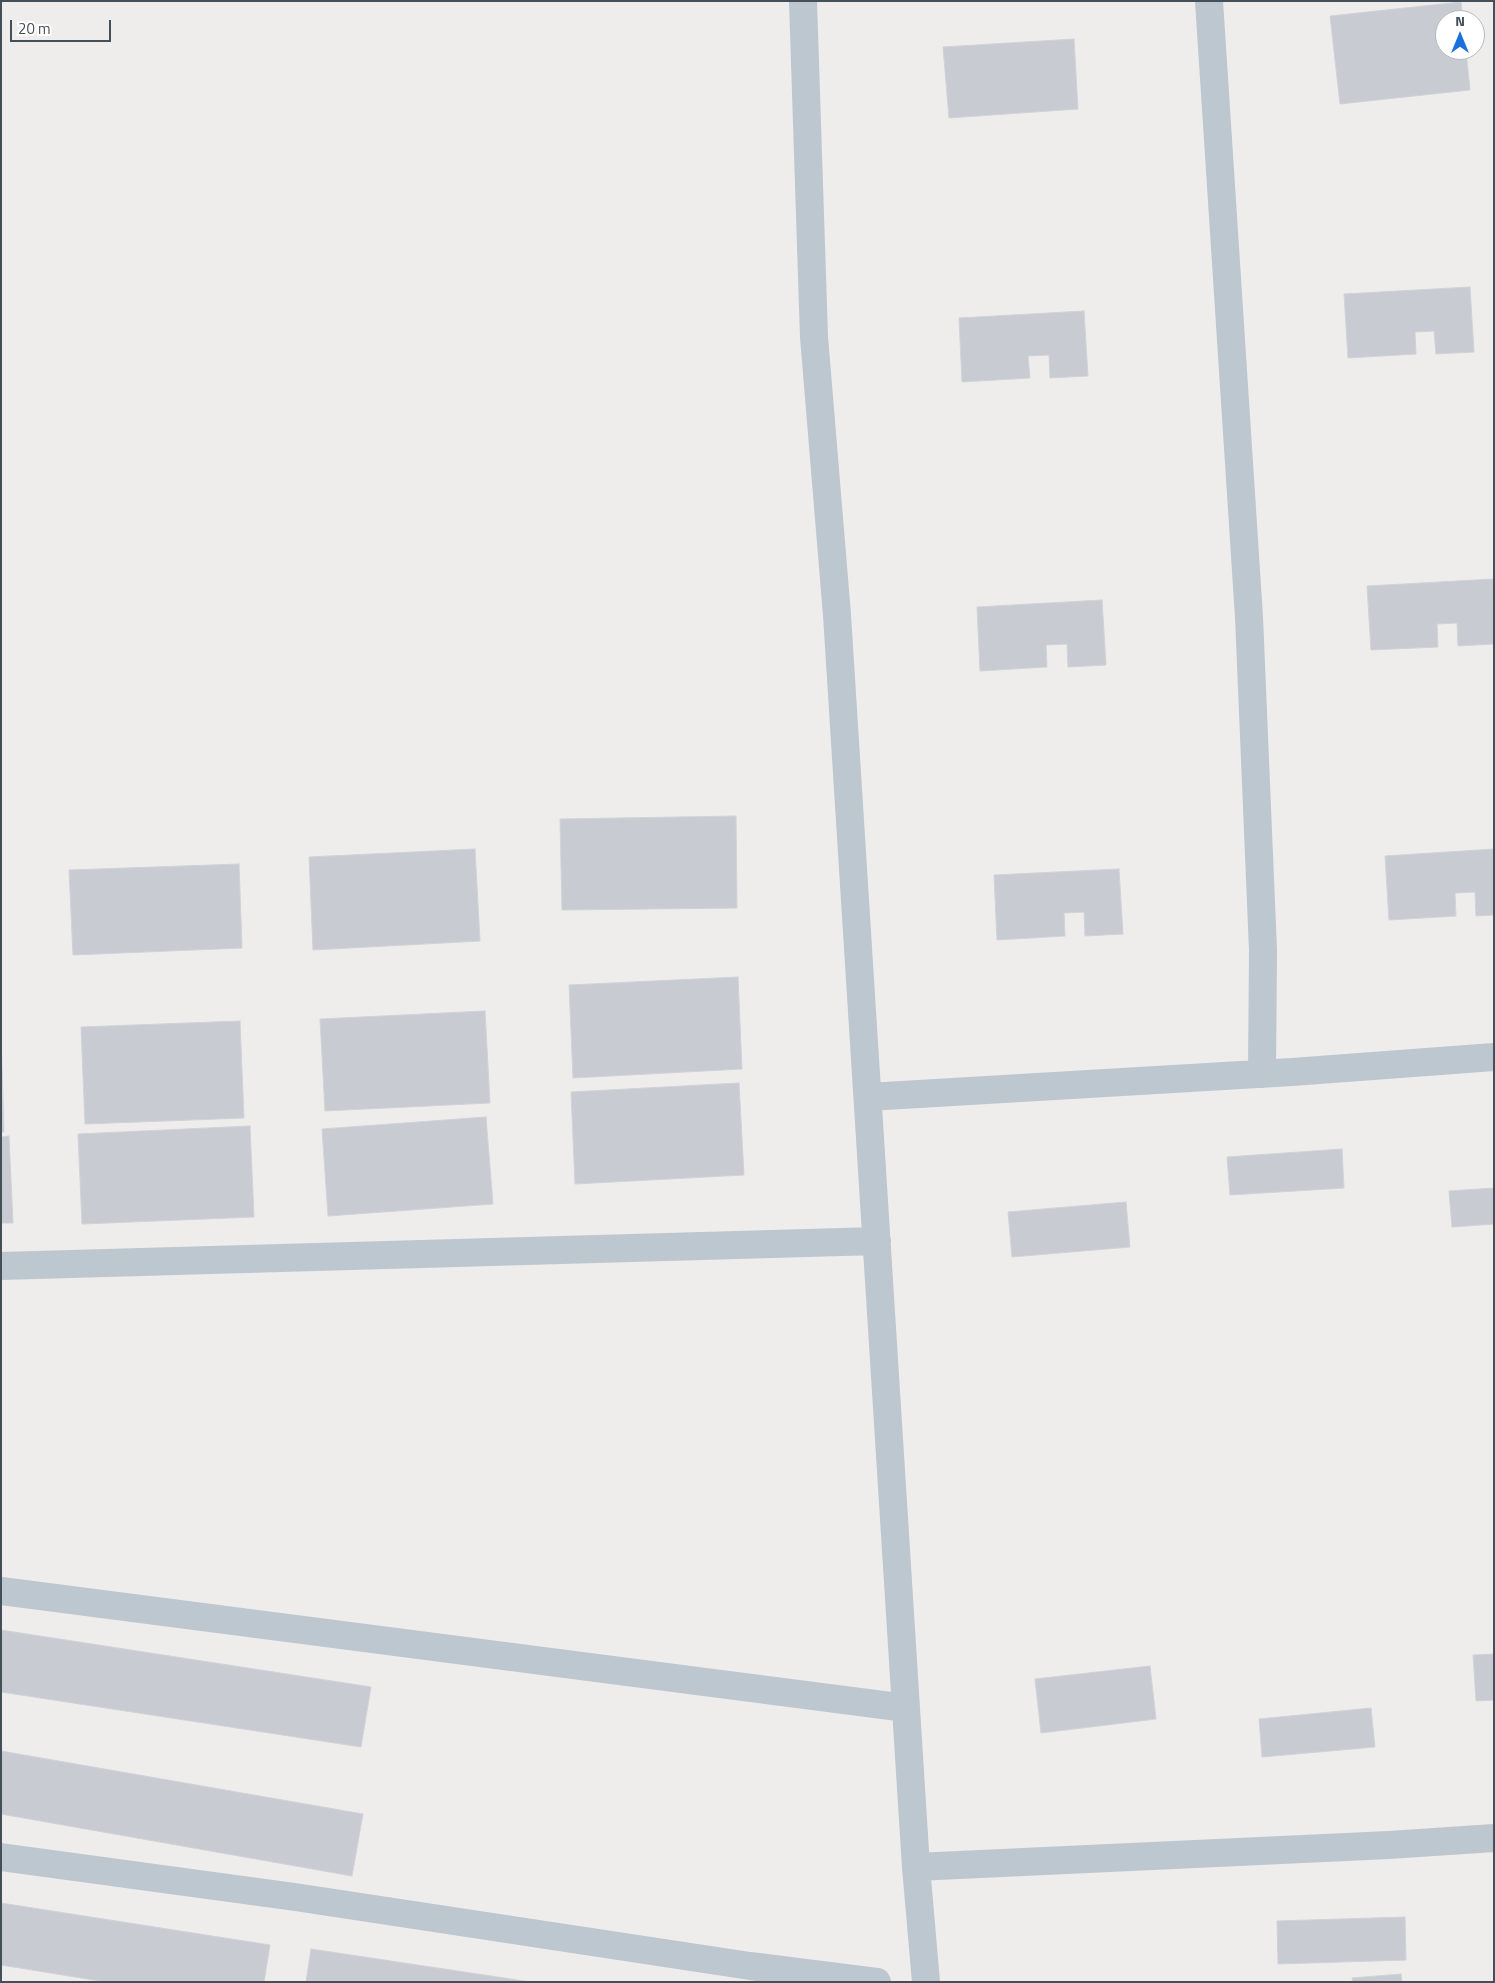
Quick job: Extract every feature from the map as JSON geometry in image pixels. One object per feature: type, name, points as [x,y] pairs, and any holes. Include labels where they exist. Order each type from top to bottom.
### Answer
[{"type":"street","points":[[803,1],[814,337],[837,624],[916,1867],[926,1982]]},
{"type":"street","points":[[1209,1],[1249,618],[1263,950],[1262,1074]]},
{"type":"street","points":[[868,1097],[1262,1074],[1494,1057]]},
{"type":"street","points":[[1,1266],[877,1241]]},
{"type":"street","points":[[1,1591],[906,1708]]},
{"type":"street","points":[[916,1867],[1494,1838]]},
{"type":"street","points":[[1,1857],[295,1897],[750,1966],[877,1982]]},
{"type":"building","points":[[1461,2],[1462,10],[1435,10],[1435,60],[1467,60],[1470,90],[1340,104],[1330,16]]},
{"type":"building","points":[[1074,39],[1078,109],[949,118],[943,47]]},
{"type":"building","points":[[1470,287],[1474,352],[1436,354],[1434,331],[1415,332],[1416,354],[1348,358],[1344,294]]},
{"type":"building","points":[[1084,311],[1088,376],[1050,378],[1049,355],[1028,356],[1030,378],[962,382],[959,318]]},
{"type":"building","points":[[1493,579],[1494,644],[1458,646],[1457,623],[1437,624],[1438,647],[1371,650],[1367,586]]},
{"type":"building","points":[[1102,600],[1106,665],[1068,667],[1067,644],[1046,645],[1047,667],[980,671],[977,607]]},
{"type":"building","points":[[736,816],[737,908],[562,910],[560,819]]},
{"type":"building","points":[[475,849],[480,941],[313,950],[309,857]]},
{"type":"building","points":[[1494,849],[1494,915],[1476,916],[1475,892],[1455,893],[1456,916],[1389,920],[1385,856]]},
{"type":"building","points":[[239,864],[242,948],[73,955],[69,870]]},
{"type":"building","points":[[1119,869],[1123,934],[1085,936],[1084,912],[1064,913],[1065,936],[997,940],[994,875]]},
{"type":"building","points":[[738,977],[742,1069],[573,1078],[569,985]]},
{"type":"building","points":[[485,1011],[490,1103],[325,1111],[320,1019]]},
{"type":"building","points":[[240,1021],[244,1118],[85,1124],[81,1027]]},
{"type":"building","points":[[1,1036],[4,1132],[1,1132]]},
{"type":"building","points":[[739,1083],[744,1175],[575,1184],[571,1092]]},
{"type":"building","points":[[486,1117],[493,1204],[328,1216],[322,1129]]},
{"type":"building","points":[[250,1126],[254,1217],[82,1224],[78,1134]]},
{"type":"building","points":[[9,1136],[13,1223],[1,1223],[1,1137]]},
{"type":"building","points":[[1342,1149],[1344,1188],[1230,1195],[1227,1157]]},
{"type":"building","points":[[1494,1188],[1494,1224],[1452,1227],[1449,1191]]},
{"type":"building","points":[[1126,1202],[1130,1247],[1012,1257],[1008,1212]]},
{"type":"building","points":[[1,1630],[371,1687],[361,1747],[1,1692]]},
{"type":"building","points":[[1494,1654],[1494,1700],[1476,1701],[1473,1655]]},
{"type":"building","points":[[1150,1666],[1156,1719],[1041,1733],[1035,1679]]},
{"type":"building","points":[[1371,1708],[1375,1747],[1262,1757],[1259,1719]]},
{"type":"building","points":[[1,1751],[363,1814],[352,1876],[1,1814]]},
{"type":"building","points":[[1,1903],[270,1945],[264,1982],[106,1982],[1,1965]]},
{"type":"building","points":[[1405,1917],[1406,1960],[1278,1964],[1277,1921]]},
{"type":"building","points":[[311,1949],[531,1982],[306,1982]]},
{"type":"building","points":[[1401,1974],[1402,1982],[1353,1982],[1352,1978]]}]
